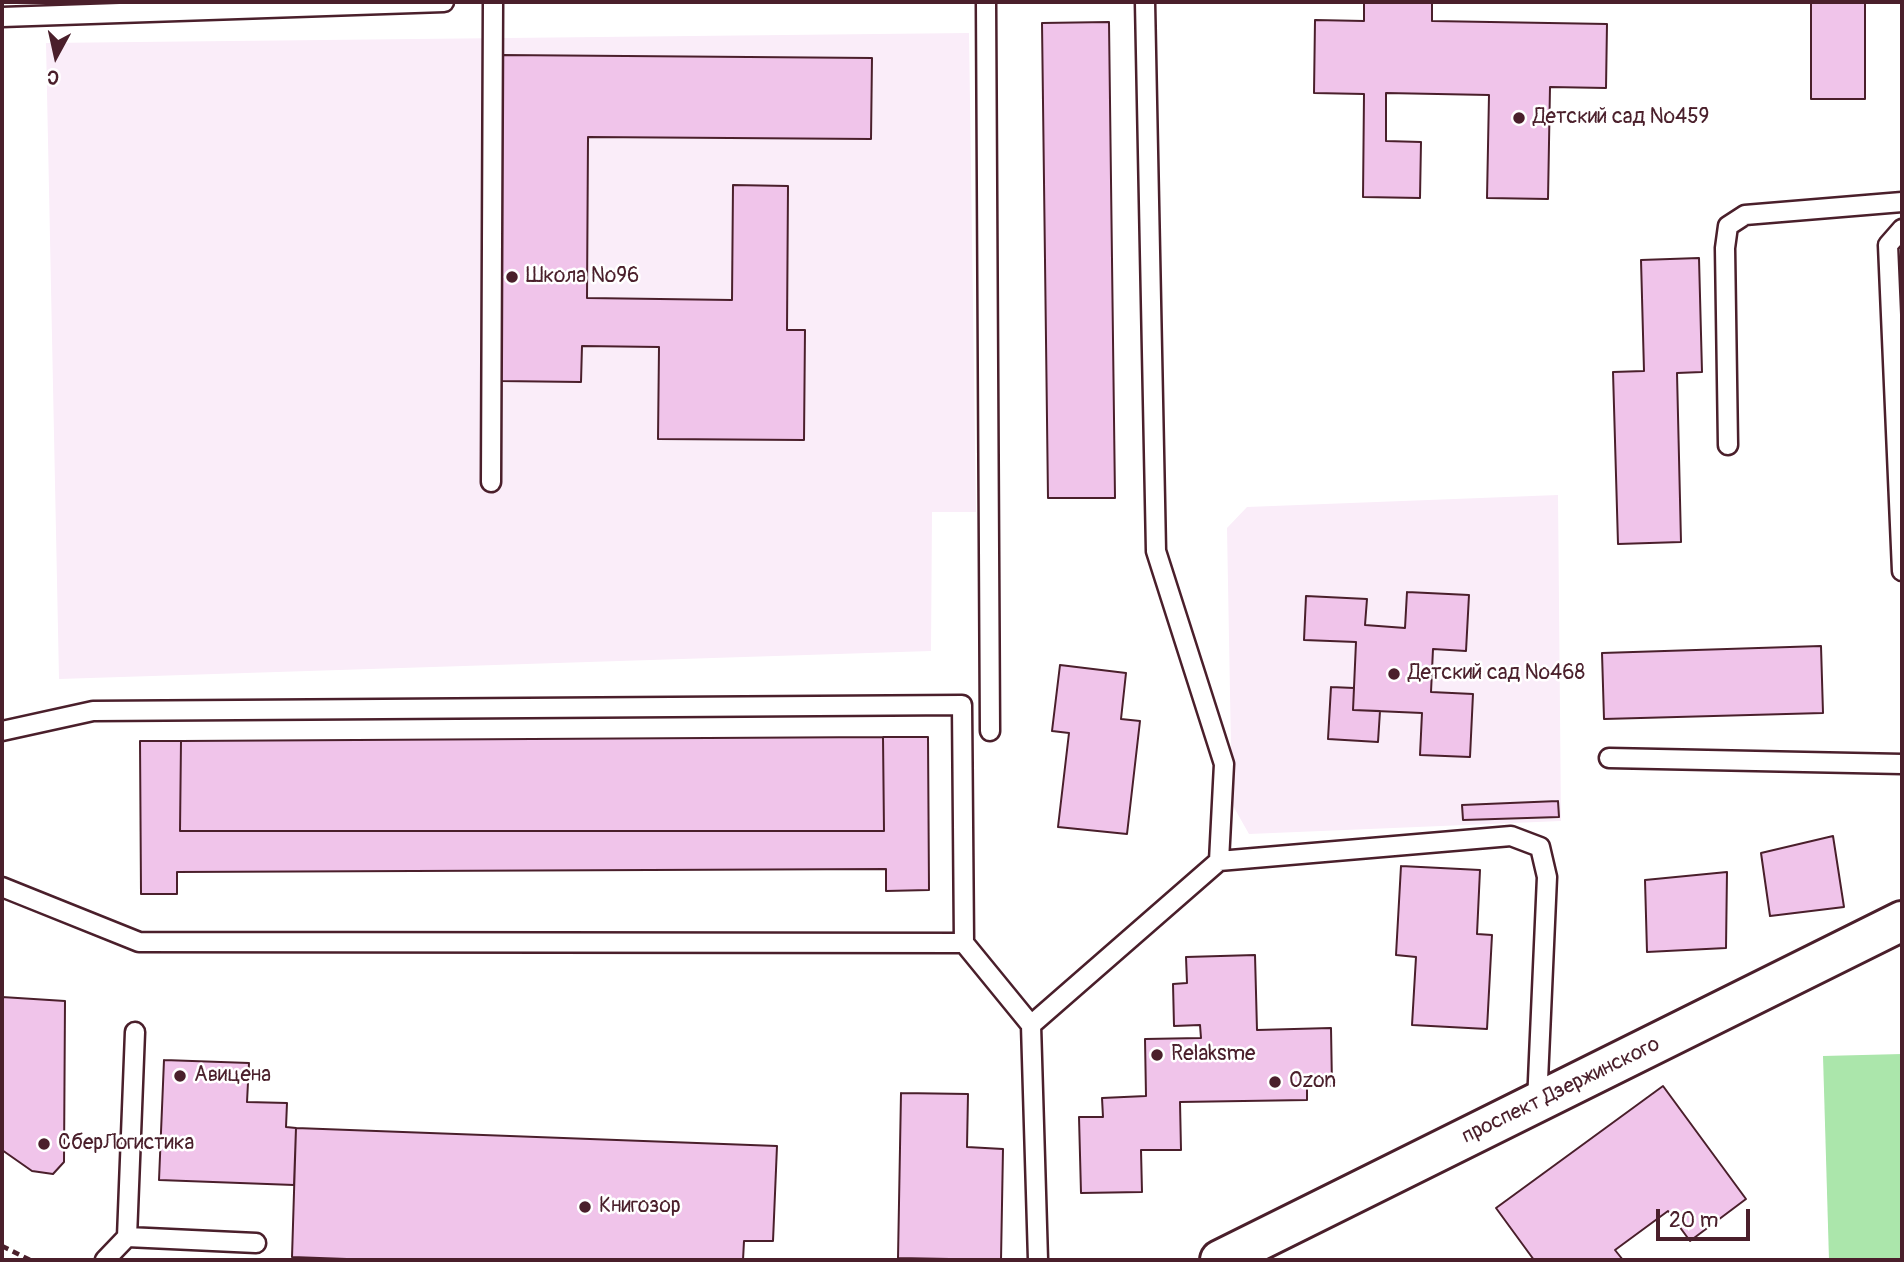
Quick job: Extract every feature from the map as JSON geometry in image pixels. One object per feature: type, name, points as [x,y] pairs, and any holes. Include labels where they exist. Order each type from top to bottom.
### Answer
[{"type":"street","name":"проспект Дзержинского","points":[[1220,1260],[1902,922]]},
{"type":"lane","points":[[2,17],[444,2]]},
{"type":"lane","points":[[491,482],[493,2]]},
{"type":"lane","points":[[986,2],[990,731]]},
{"type":"lane","points":[[1145,2],[1156,551],[1224,764],[1219,861]]},
{"type":"lane","points":[[1728,446],[1725,248],[1728,226],[1745,215],[1902,202]]},
{"type":"lane","points":[[1902,229],[1888,245],[1902,571]]},
{"type":"lane","points":[[2,731],[93,711],[962,705],[964,943],[1031,1024],[1038,1260]]},
{"type":"lane","points":[[1609,758],[1902,764]]},
{"type":"lane","points":[[1031,1024],[1219,861],[1511,836],[1540,847],[1547,877],[1537,1103]]},
{"type":"lane","points":[[2,887],[139,942],[964,943]]},
{"type":"lane","points":[[105,1260],[127,1237],[135,1032]]},
{"type":"lane","points":[[127,1237],[256,1242]]},
{"type":"path","points":[[2,1246],[30,1260]]},
{"type":"shaded area","name":"Школа №96","points":[[969,33],[976,512],[932,512],[931,651],[59,679],[46,43]]},
{"type":"shaded area","name":"Детский сад №468","points":[[1558,495],[1561,821],[1249,834],[1232,804],[1227,528],[1247,507]]},
{"type":"green space","points":[[1902,1054],[1902,1260],[1829,1260],[1823,1056]]},
{"type":"building","name":"Детский сад №459","points":[[1364,2],[1432,2],[1432,21],[1607,24],[1606,88],[1550,87],[1548,199],[1487,198],[1489,95],[1386,93],[1386,141],[1421,142],[1420,198],[1363,197],[1364,94],[1314,93],[1315,20],[1364,21]]},
{"type":"building","points":[[1811,2],[1865,2],[1865,99],[1811,99]]},
{"type":"building","points":[[1109,22],[1115,498],[1048,498],[1042,23]]},
{"type":"building","points":[[502,55],[872,58],[871,139],[588,137],[587,298],[732,300],[733,185],[788,186],[787,330],[805,330],[804,440],[658,439],[659,347],[582,346],[581,382],[499,381]]},
{"type":"building","points":[[1699,258],[1702,372],[1677,373],[1681,542],[1618,544],[1613,372],[1644,371],[1641,260]]},
{"type":"building","points":[[1407,592],[1469,595],[1466,651],[1433,649],[1431,692],[1473,694],[1470,757],[1420,755],[1422,713],[1353,710],[1356,642],[1304,640],[1306,596],[1367,599],[1365,625],[1405,628]]},
{"type":"building","points":[[1821,646],[1823,713],[1604,719],[1602,653]]},
{"type":"building","points":[[1060,665],[1126,673],[1121,719],[1140,721],[1127,834],[1058,827],[1069,733],[1052,731]]},
{"type":"building","points":[[1331,687],[1354,688],[1353,710],[1380,711],[1378,742],[1328,739]]},
{"type":"building","points":[[883,737],[928,737],[929,890],[886,891],[886,869],[177,872],[177,894],[141,894],[140,741],[181,741],[180,831],[884,831]]},
{"type":"building","points":[[883,737],[884,831],[180,831],[181,741]]},
{"type":"building","points":[[1558,801],[1559,817],[1463,820],[1462,805]]},
{"type":"building","points":[[1833,836],[1844,907],[1770,916],[1761,853]]},
{"type":"building","points":[[1401,866],[1480,870],[1477,934],[1492,935],[1487,1029],[1412,1025],[1416,957],[1396,955]]},
{"type":"building","points":[[1727,872],[1726,948],[1647,952],[1645,880]]},
{"type":"building","points":[[1255,955],[1257,1030],[1331,1028],[1332,1086],[1307,1086],[1307,1100],[1180,1102],[1181,1150],[1141,1150],[1142,1192],[1081,1193],[1079,1117],[1103,1117],[1102,1098],[1146,1096],[1145,1039],[1201,1038],[1200,1025],[1174,1026],[1173,984],[1187,983],[1186,957]]},
{"type":"building","points":[[2,997],[65,1001],[64,1162],[53,1174],[32,1171],[2,1150]]},
{"type":"building","points":[[164,1060],[249,1063],[247,1102],[287,1103],[286,1127],[296,1128],[294,1185],[159,1180]]},
{"type":"building","points":[[1663,1086],[1746,1199],[1690,1241],[1668,1211],[1615,1250],[1623,1260],[1534,1260],[1496,1208]]},
{"type":"building","points":[[901,1093],[968,1094],[967,1147],[1003,1149],[1001,1260],[898,1258]]},
{"type":"building","points":[[296,1128],[777,1146],[773,1241],[744,1241],[743,1260],[374,1260],[292,1257]]},
{"type":"place","name":"Детский сад №459","points":[[1519,118]]},
{"type":"place","name":"Школа №96","points":[[512,277]]},
{"type":"place","name":"Детский сад №468","points":[[1394,674]]},
{"type":"place","name":"Relaksme","points":[[1157,1055]]},
{"type":"place","name":"Авицена","points":[[180,1076]]},
{"type":"place","name":"Ozon","points":[[1275,1082]]},
{"type":"place","name":"СберЛогистика","points":[[44,1144]]},
{"type":"place","name":"Книгозор","points":[[585,1207]]}]
